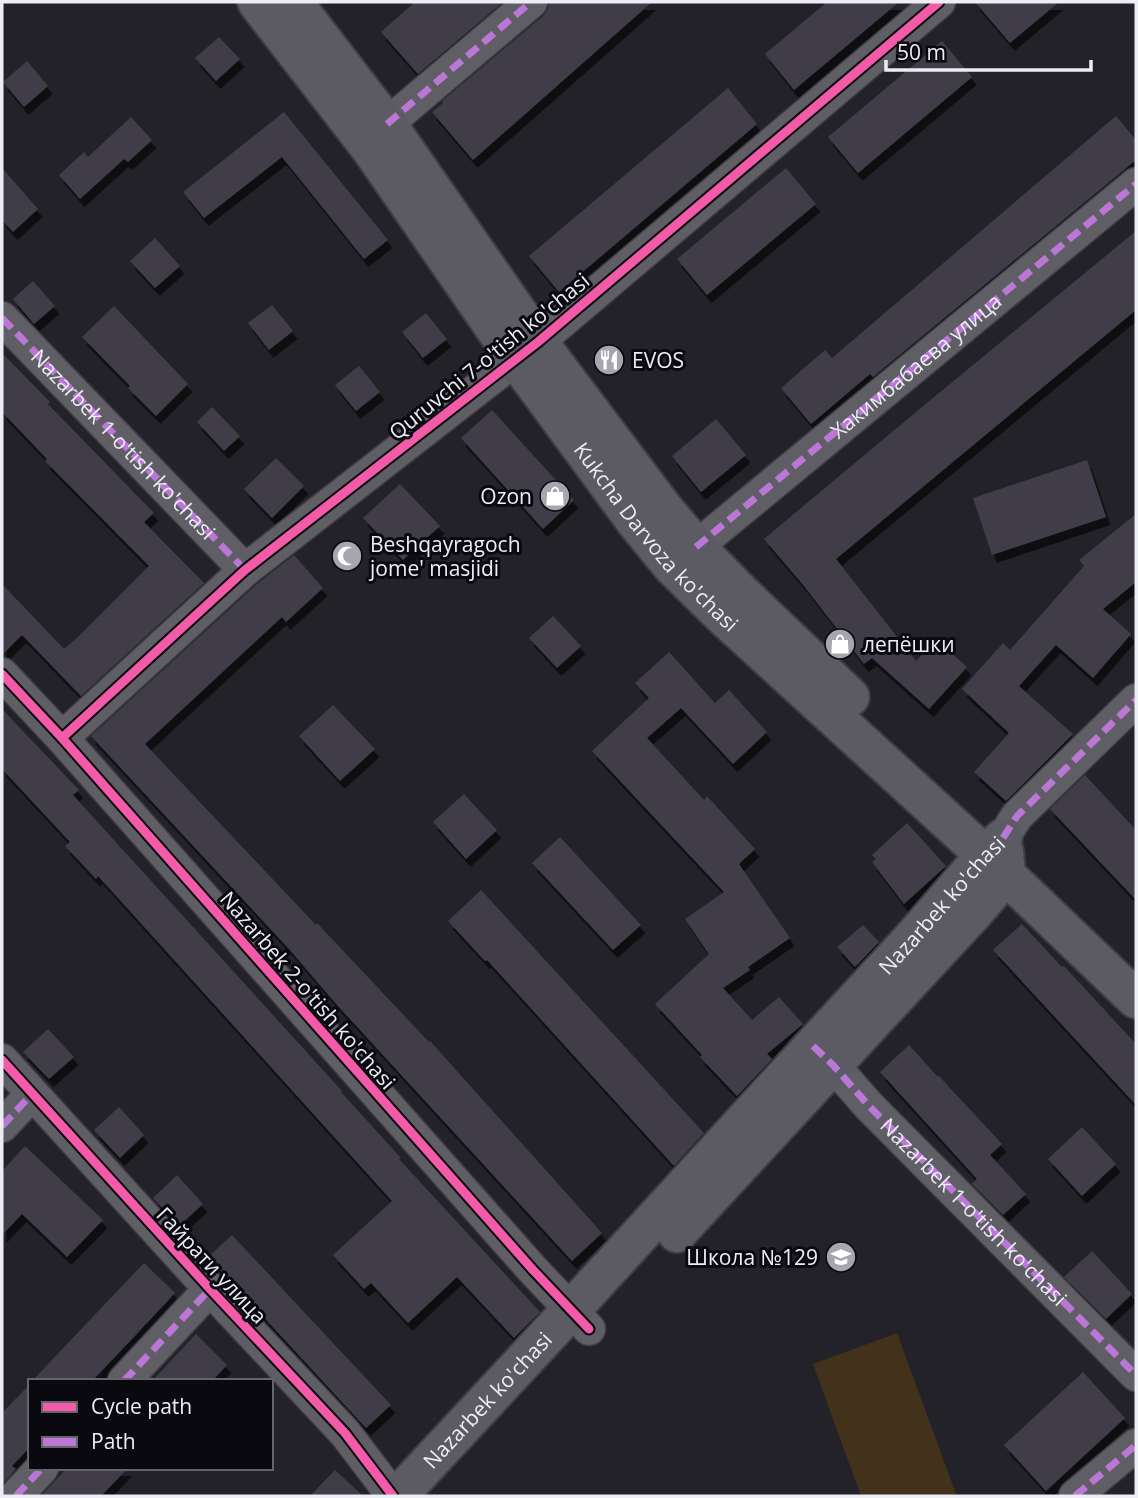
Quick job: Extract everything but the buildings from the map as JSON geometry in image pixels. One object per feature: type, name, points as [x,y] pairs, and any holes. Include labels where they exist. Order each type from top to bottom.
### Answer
[{"type":"main road","name":"Kukcha Darvoza ko'chasi","points":[[257,2],[527,350],[696,547],[738,592],[915,759],[998,856],[1136,999]]},
{"type":"main road","name":"Kukcha Darvoza ko'chasi","points":[[293,2],[387,124],[635,522],[672,566],[723,617],[998,856],[1136,963]]},
{"type":"main road","name":"Nazarbek ko'chasi","points":[[432,1496],[580,1319],[823,1055],[911,940],[998,856]]},
{"type":"main road","name":"Nazarbek ko'chasi","points":[[396,1496],[580,1319]]},
{"type":"street","points":[[387,124],[531,2]]},
{"type":"street","name":"Quruvchi 7-o'tish ko'chasi","points":[[62,738],[245,570],[527,350],[939,2]]},
{"type":"street","name":"Хакимбабаева улица","points":[[696,547],[1136,184]]},
{"type":"street","name":"Nazarbek 1-o'tish ko'chasi","points":[[2,318],[245,570]]},
{"type":"street","name":"Nazarbek 2-o'tish ko'chasi","points":[[2,674],[62,738],[533,1270],[580,1319]]},
{"type":"street","points":[[998,856],[1017,816],[1136,700]]},
{"type":"street","name":"Nazarbek 1-o'tish ko'chasi","points":[[823,1055],[869,1106],[1136,1375]]},
{"type":"street","name":"Гайрати улица","points":[[2,1060],[345,1433],[396,1496]]},
{"type":"street","points":[[2,1126],[32,1094]]},
{"type":"street","points":[[126,1379],[210,1289]]},
{"type":"street","points":[[1074,1496],[1136,1445]]},
{"type":"street","points":[[16,1496],[40,1470]]},
{"type":"shaded area","points":[[897,1333],[956,1494],[861,1496],[813,1364]]},
{"type":"marked path","points":[[387,124],[531,2]]},
{"type":"marked path","points":[[696,547],[1136,184]]},
{"type":"marked path","points":[[2,318],[245,570]]},
{"type":"marked path","points":[[1003,838],[1017,816],[1136,700]]},
{"type":"marked path","points":[[813,1046],[1136,1375]]},
{"type":"marked path","points":[[2,1126],[32,1094]]},
{"type":"marked path","points":[[126,1379],[210,1289]]},
{"type":"marked path","points":[[1075,1496],[1136,1445]]},
{"type":"marked path","points":[[16,1496],[40,1470]]},
{"type":"cycle path","points":[[62,738],[245,570],[538,342],[939,2]]},
{"type":"cycle path","points":[[2,674],[62,738],[533,1270],[589,1329]]},
{"type":"cycle path","points":[[2,1060],[345,1433],[393,1496]]},
{"type":"place","name":"EVOS","points":[[609,360]]},
{"type":"place","name":"Ozon","points":[[555,496]]},
{"type":"place","name":"Beshqayragoch jome' masjidi","points":[[347,556]]},
{"type":"place","name":"лепёшки","points":[[840,644]]},
{"type":"place","name":"Школа №129","points":[[841,1257]]}]
